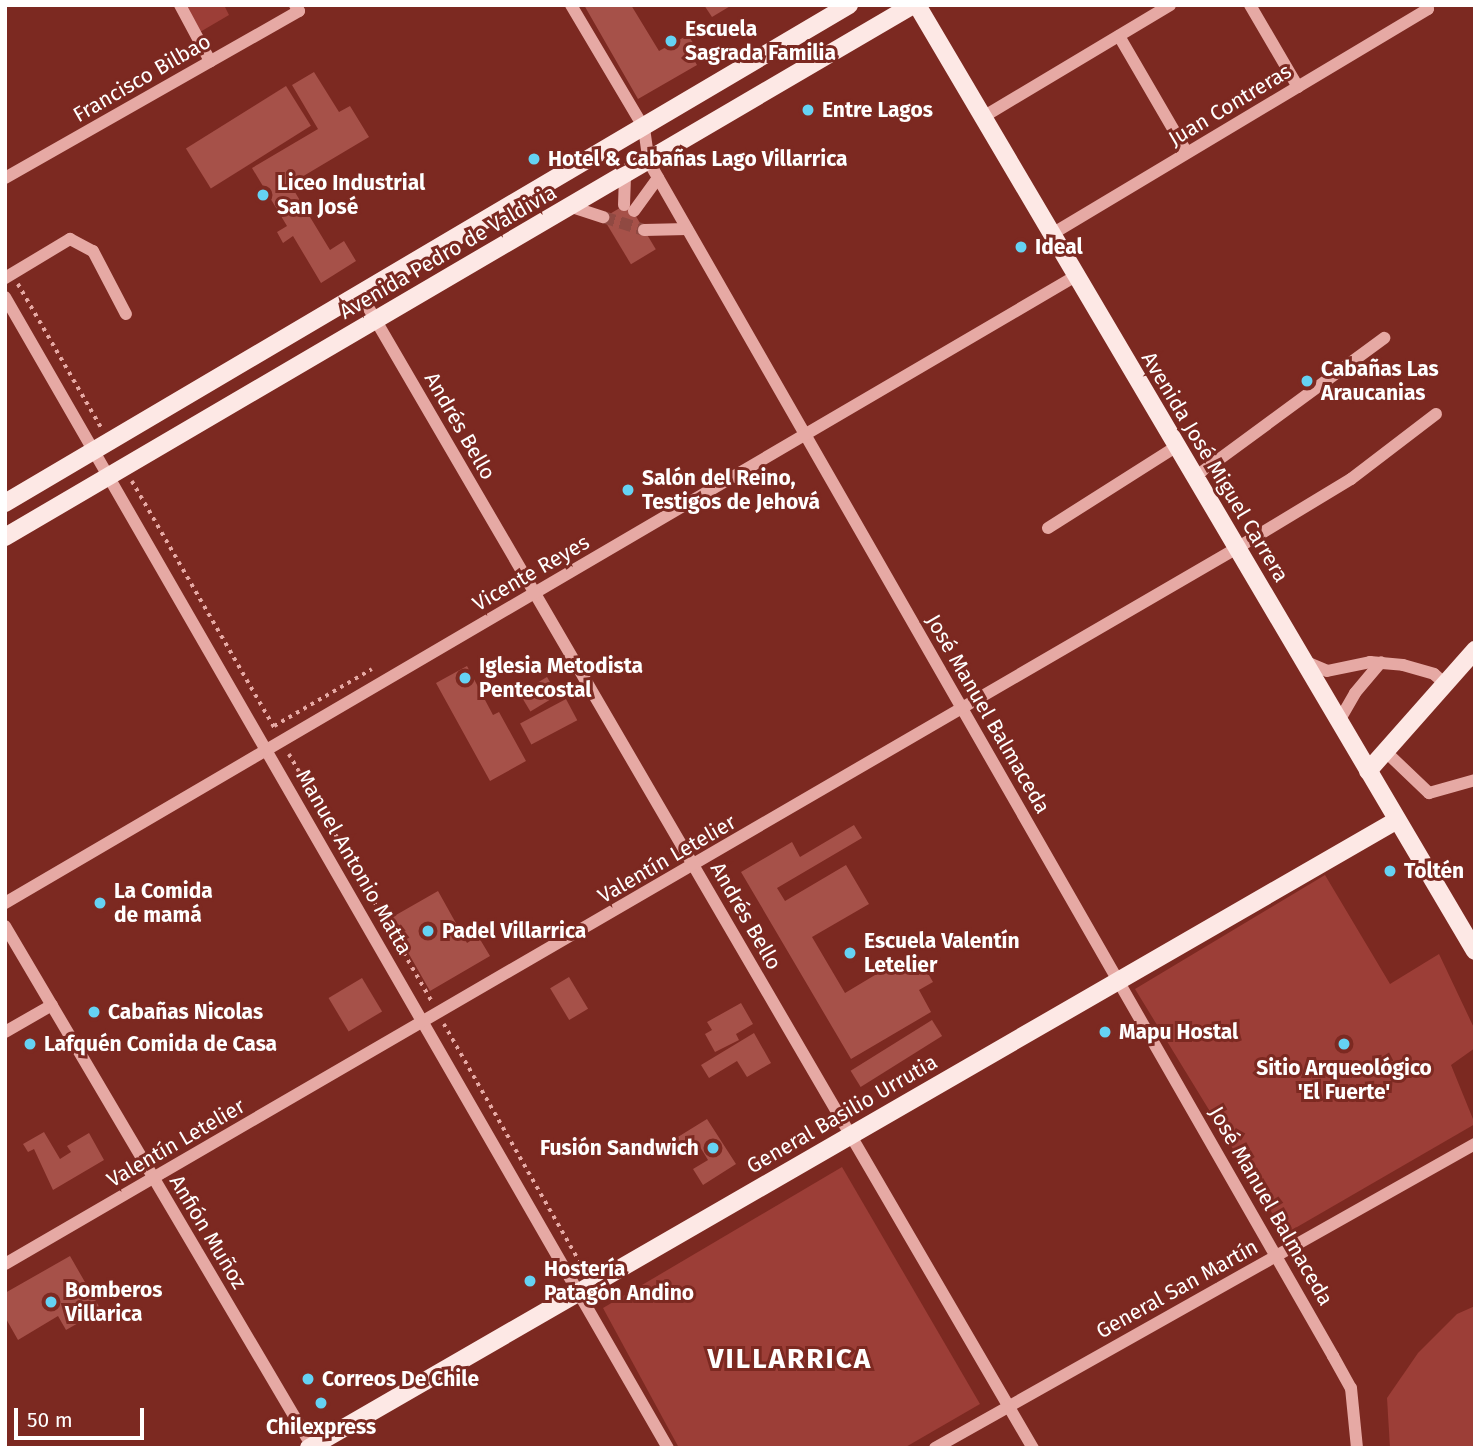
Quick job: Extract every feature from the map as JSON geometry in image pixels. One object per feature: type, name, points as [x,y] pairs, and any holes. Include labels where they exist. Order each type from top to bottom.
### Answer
[{"type":"main road","name":"Avenida Pedro de Valdivia","points":[[5,503],[849,5]]},
{"type":"main road","name":"Avenida Pedro de Valdivia","points":[[5,537],[117,474],[915,5]]},
{"type":"main road","name":"Avenida José Miguel Carrera","points":[[915,5],[1475,951]]},
{"type":"main road","points":[[1368,771],[1475,650]]},
{"type":"main road","name":"General Basilio Urrutia","points":[[311,1447],[1397,820]]},
{"type":"street","points":[[180,5],[211,61]]},
{"type":"street","name":"José Manuel Balmaceda","points":[[571,5],[644,128],[649,162],[658,178],[1278,1255],[1350,1388],[1357,1448]]},
{"type":"street","points":[[983,117],[1170,5]]},
{"type":"street","points":[[1250,5],[1298,87]]},
{"type":"street","name":"Juan Contreras","points":[[1052,234],[1427,7]]},
{"type":"street","name":"Francisco Bilbao","points":[[5,178],[211,61],[297,8]]},
{"type":"street","points":[[1119,36],[1186,153]]},
{"type":"street","points":[[625,176],[629,208],[658,178]]},
{"type":"street","points":[[572,206],[603,217]]},
{"type":"street","points":[[644,230],[687,229]]},
{"type":"street","points":[[9,276],[70,239],[93,251],[126,314]]},
{"type":"street","name":"Vicente Reyes","points":[[5,903],[1076,276]]},
{"type":"street","name":"Andrés Bello","points":[[361,295],[1033,1448]]},
{"type":"street","name":"Manuel Antonio Matta","points":[[5,297],[102,447],[267,750],[425,1022],[586,1288],[668,1448]]},
{"type":"street","points":[[1195,477],[1384,338]]},
{"type":"street","name":"Valentín Letelier","points":[[5,1264],[1237,548],[1351,479],[1436,414]]},
{"type":"street","points":[[1048,528],[1177,446]]},
{"type":"street","points":[[1304,661],[1327,671],[1381,662],[1419,669],[1445,684]]},
{"type":"street","points":[[1339,721],[1355,693],[1381,662]]},
{"type":"street","points":[[1385,751],[1429,793],[1475,780]]},
{"type":"street","name":"Anfión Muñoz","points":[[5,926],[311,1447]]},
{"type":"street","points":[[5,1032],[52,1005]]},
{"type":"street","name":"General San Martín","points":[[935,1448],[1475,1144]]},
{"type":"path","points":[[9,276],[102,447]]},
{"type":"path","points":[[117,474],[282,741],[438,1014],[586,1288]]},
{"type":"shaded area","points":[[185,5],[224,5],[229,15],[200,32]]},
{"type":"shaded area","points":[[1325,875],[1390,984],[1439,954],[1475,1030],[1475,1048],[1451,1065],[1475,1124],[1285,1234],[1135,989]]},
{"type":"shaded area","points":[[842,1167],[980,1404],[904,1448],[679,1448],[603,1308]]},
{"type":"shaded area","points":[[1475,1306],[1475,1448],[1390,1448],[1387,1398],[1418,1353],[1457,1314]]},
{"type":"building","points":[[584,5],[631,5],[659,51],[688,35],[695,46],[688,50],[697,65],[638,99]]},
{"type":"building","points":[[704,5],[732,5],[712,17]]},
{"type":"building","points":[[314,72],[339,112],[350,106],[369,137],[290,184],[330,250],[344,241],[356,261],[321,283],[293,236],[283,243],[277,232],[287,226],[252,168],[318,129],[292,85]]},
{"type":"building","points":[[286,86],[311,126],[211,188],[186,149]]},
{"type":"building","points":[[628,203],[656,249],[631,264],[603,218]]},
{"type":"building","points":[[467,666],[493,715],[499,712],[526,761],[490,781],[436,683]]},
{"type":"building","points":[[547,677],[558,695],[530,711],[520,693]]},
{"type":"building","points":[[566,699],[577,720],[531,745],[520,723]]},
{"type":"building","points":[[854,825],[862,838],[777,888],[785,901],[846,865],[869,904],[812,937],[845,993],[915,951],[933,982],[919,990],[931,1012],[851,1059],[741,872],[792,842],[800,857]]},
{"type":"building","name":"Padel Villarrica","points":[[438,891],[467,943],[478,936],[490,956],[430,991],[389,919]]},
{"type":"building","points":[[569,977],[588,1009],[569,1020],[550,988]]},
{"type":"building","points":[[362,978],[382,1011],[349,1032],[329,998]]},
{"type":"building","points":[[741,1003],[753,1024],[736,1034],[739,1040],[715,1052],[705,1034],[712,1030],[707,1022]]},
{"type":"building","points":[[932,1020],[942,1036],[861,1087],[851,1071]]},
{"type":"building","points":[[754,1033],[771,1063],[747,1077],[737,1061],[709,1078],[701,1065]]},
{"type":"building","name":"Fusión Sandwich","points":[[707,1119],[736,1164],[703,1185],[693,1169],[708,1160],[697,1142],[681,1153],[673,1140]]},
{"type":"building","points":[[44,1132],[60,1159],[71,1152],[67,1146],[89,1133],[104,1160],[53,1190],[34,1149],[28,1152],[23,1144]]},
{"type":"building","name":"Bomberos Villarica","points":[[70,1256],[101,1310],[66,1330],[58,1316],[18,1340],[5,1317],[5,1293]]},
{"type":"tunnel","points":[[603,217],[644,230]]},
{"type":"place","name":"Escuela Sagrada Familia","points":[[671,41]]},
{"type":"place","name":"Entre Lagos","points":[[808,110]]},
{"type":"place","name":"Hotel & Cabañas Lago Villarrica","points":[[534,159]]},
{"type":"place","name":"Liceo Industrial San José","points":[[263,195]]},
{"type":"place","name":"Ideal","points":[[1021,247]]},
{"type":"place","name":"Cabañas Las Araucanias","points":[[1307,381]]},
{"type":"place","name":"Salón del Reino, Testigos de Jehová","points":[[628,490]]},
{"type":"place","name":"Iglesia Metodista Pentecostal","points":[[465,678]]},
{"type":"place","name":"Toltén","points":[[1390,871]]},
{"type":"place","name":"La Comida de mamá","points":[[100,903]]},
{"type":"place","name":"Padel Villarrica","points":[[428,931]]},
{"type":"place","name":"Escuela Valentín Letelier","points":[[850,953]]},
{"type":"place","name":"Cabañas Nicolas","points":[[94,1012]]},
{"type":"place","name":"Mapu Hostal","points":[[1105,1032]]},
{"type":"place","name":"Lafquén Comida de Casa","points":[[30,1044]]},
{"type":"place","name":"Sitio Arqueológico 'El Fuerte'","points":[[1344,1044]]},
{"type":"place","name":"Fusión Sandwich","points":[[713,1148]]},
{"type":"place","name":"Hostería Patagón Andino","points":[[530,1281]]},
{"type":"place","name":"Bomberos Villarica","points":[[51,1302]]},
{"type":"place","name":"Correos De Chile","points":[[308,1379]]},
{"type":"place","name":"Chilexpress","points":[[321,1403]]},
{"type":"district","name":"VILLARRICA","points":[[790,1359]]}]
